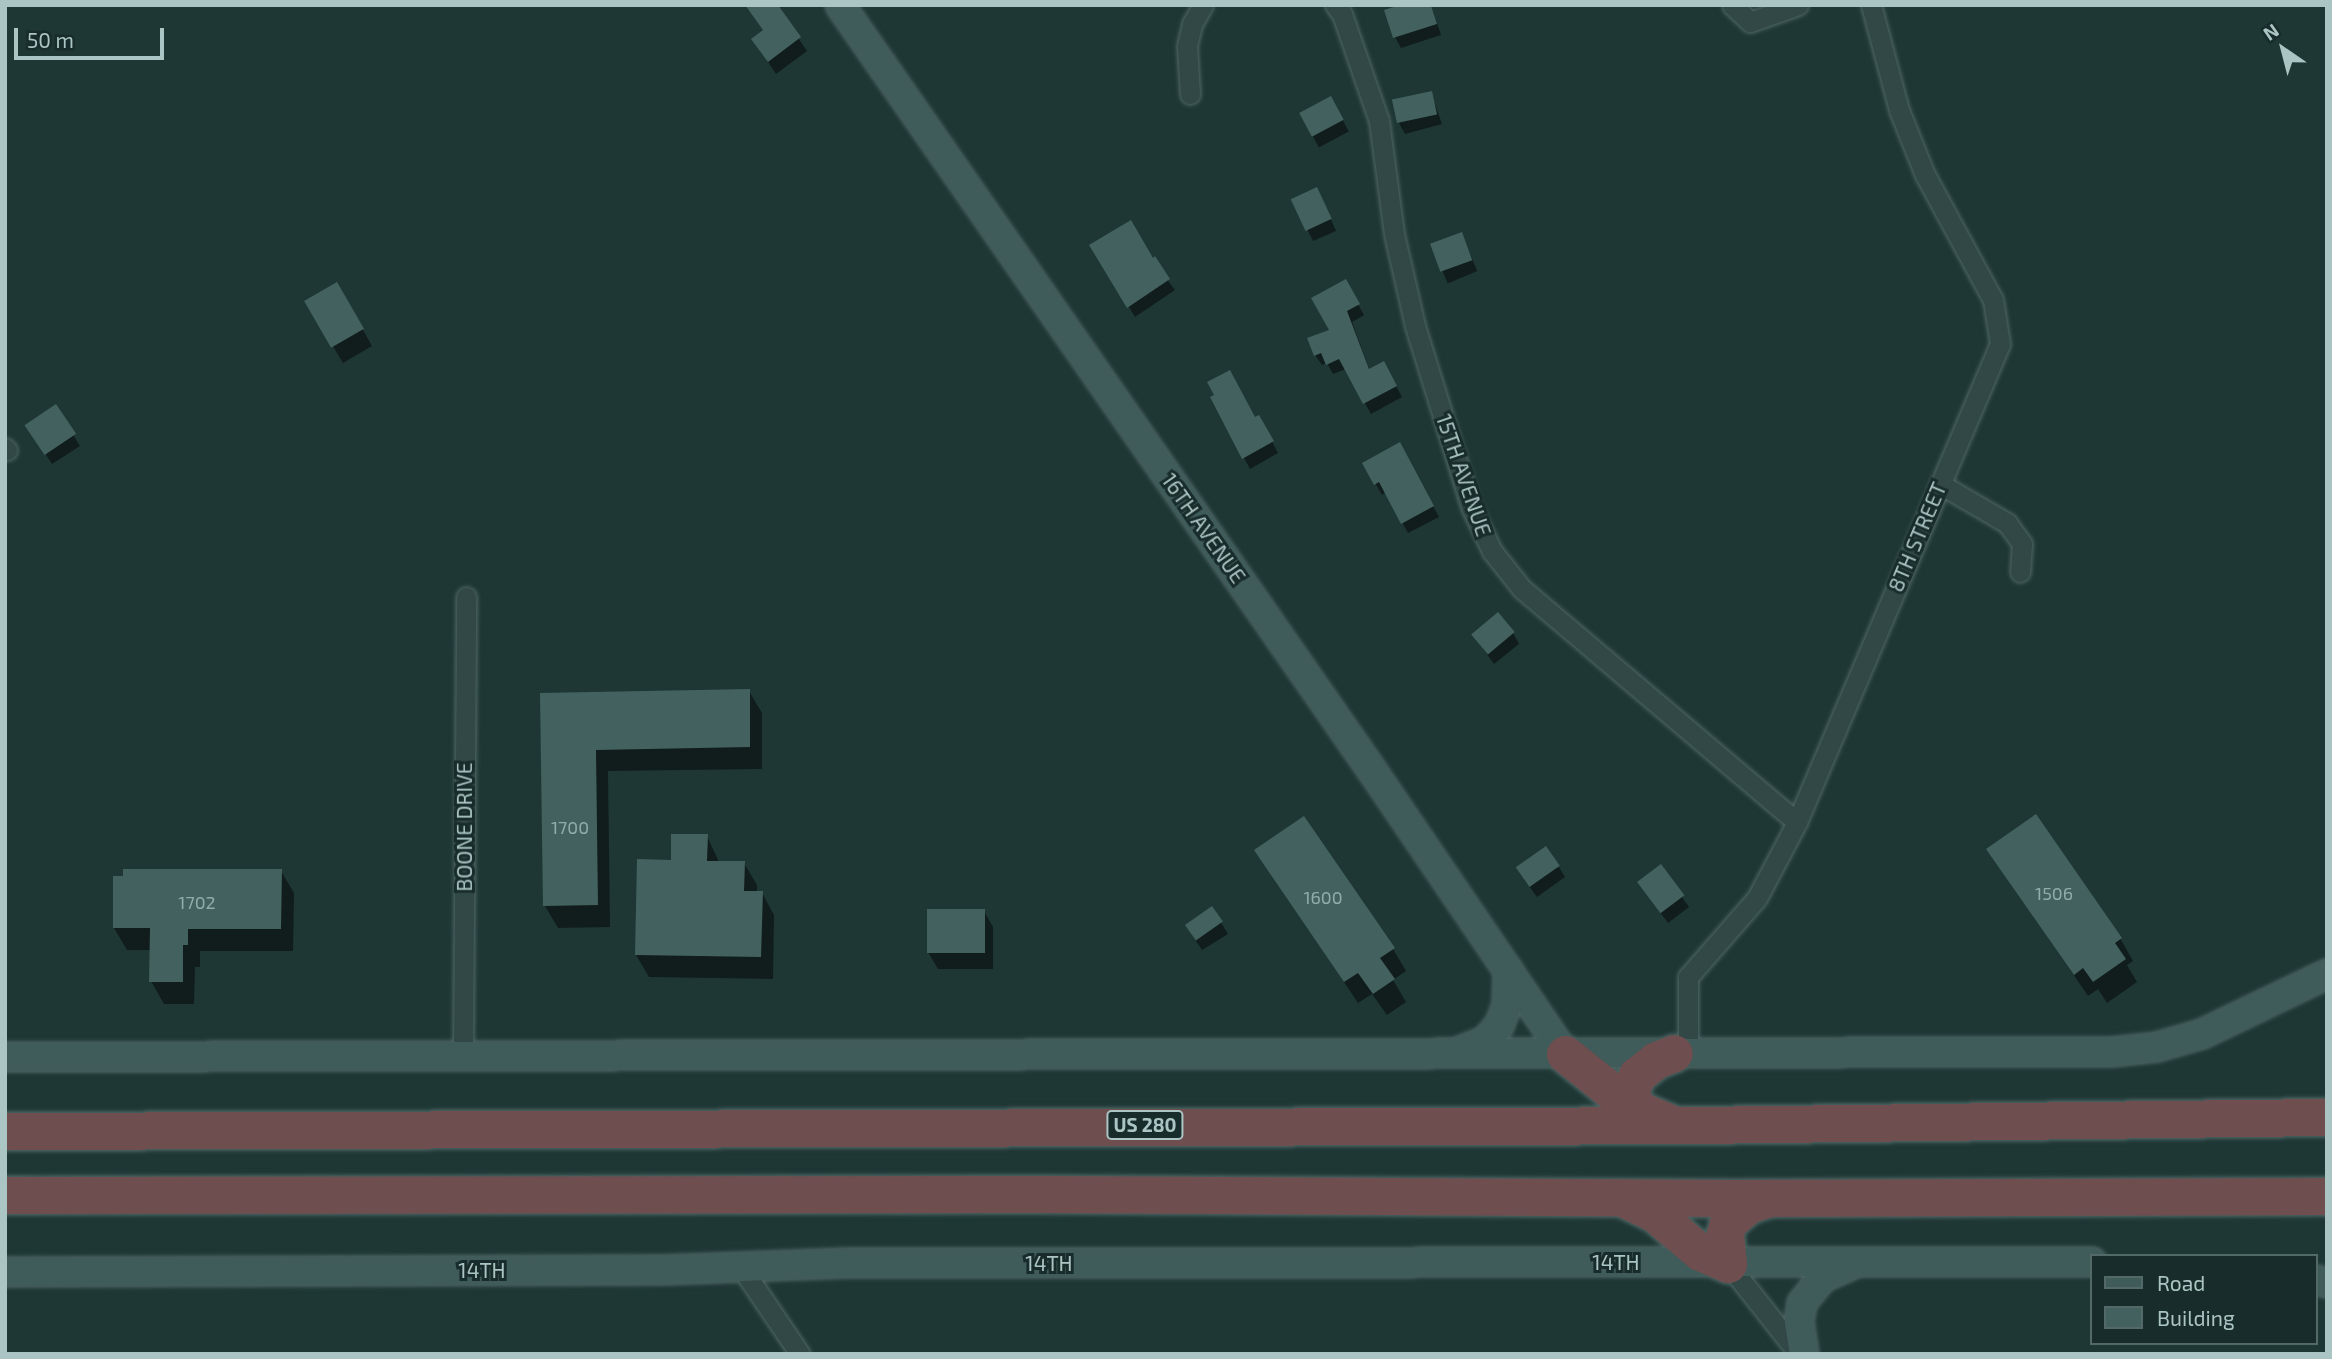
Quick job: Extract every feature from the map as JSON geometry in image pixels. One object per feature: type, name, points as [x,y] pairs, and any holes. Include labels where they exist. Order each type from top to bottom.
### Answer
[{"type":"highway","points":[[1565,1054],[1637,1110],[1676,1125]]},
{"type":"highway","points":[[1530,1126],[1562,1113],[1572,1103],[1565,1054]]},
{"type":"highway","points":[[1637,1110],[1630,1092],[1637,1075],[1656,1060],[1681,1054]]},
{"type":"highway","name":"US 280","points":[[5,1131],[1530,1126],[2327,1117]]},
{"type":"highway","points":[[5,1195],[1045,1194],[1621,1198],[2327,1196]]},
{"type":"highway","points":[[1621,1198],[1649,1210],[1700,1252],[1728,1264],[1725,1234],[1728,1222],[1748,1205],[1768,1198]]},
{"type":"street","name":"16TH AVENUE","points":[[840,5],[1565,1054]]},
{"type":"street","points":[[1190,94],[1186,46],[1192,24],[1203,5]]},
{"type":"street","name":"15TH AVENUE","points":[[1335,5],[1342,14],[1379,121],[1394,234],[1415,326],[1471,507],[1492,551],[1522,589],[1797,822]]},
{"type":"street","points":[[1732,5],[1750,22],[1798,5]]},
{"type":"street","name":"8TH STREET","points":[[1681,1054],[1688,977],[1757,898],[1797,822],[2000,344],[1993,300],[1925,175],[1899,110],[1871,5]]},
{"type":"street","points":[[1940,484],[2007,523],[2022,544],[2020,572]]},
{"type":"street","name":"BOONE DRIVE","points":[[463,1056],[466,597]]},
{"type":"street","points":[[1452,1054],[1484,1042],[1499,1026],[1507,1005],[1508,970]]},
{"type":"street","points":[[5,1057],[2112,1052],[2158,1047],[2202,1034],[2327,974]]},
{"type":"street","points":[[1802,1354],[1799,1318],[1806,1294],[1829,1274],[1859,1262]]},
{"type":"street","name":"14TH","points":[[5,1272],[663,1270],[890,1263],[2090,1262]]},
{"type":"street","points":[[1728,1264],[1802,1354]]},
{"type":"street","points":[[741,1267],[800,1354]]},
{"type":"building","points":[[745,5],[778,5],[801,37],[768,62],[751,39],[763,30]]},
{"type":"building","points":[[1400,5],[1431,5],[1437,24],[1393,38],[1384,10]]},
{"type":"building","points":[[1432,91],[1437,114],[1397,123],[1392,100]]},
{"type":"building","points":[[1331,96],[1344,120],[1312,137],[1299,113]]},
{"type":"building","points":[[1317,187],[1332,219],[1306,231],[1291,199]]},
{"type":"building","points":[[1131,220],[1153,258],[1155,256],[1170,279],[1127,308],[1089,245]]},
{"type":"building","points":[[1462,232],[1472,260],[1440,272],[1430,244]]},
{"type":"building","points":[[1346,279],[1360,304],[1347,311],[1369,369],[1384,361],[1397,386],[1363,404],[1339,359],[1326,365],[1321,353],[1314,356],[1307,338],[1329,330],[1311,298]]},
{"type":"building","points":[[337,282],[364,329],[331,348],[304,301]]},
{"type":"building","points":[[1230,370],[1255,417],[1259,415],[1274,441],[1242,459],[1210,397],[1214,395],[1207,382]]},
{"type":"building","points":[[56,404],[76,434],[45,455],[24,425]]},
{"type":"building","points":[[1400,442],[1434,506],[1401,524],[1379,482],[1374,485],[1362,463]]},
{"type":"building","points":[[1498,612],[1515,632],[1488,654],[1471,634]]},
{"type":"building","points":[[750,689],[750,747],[596,750],[598,905],[543,906],[540,693]]},
{"type":"building","points":[[2036,814],[2122,938],[2115,943],[2126,959],[2093,982],[2083,968],[2074,975],[1986,849]]},
{"type":"building","points":[[1304,816],[1395,948],[1380,958],[1395,979],[1373,994],[1358,973],[1344,982],[1254,850]]},
{"type":"building","points":[[671,834],[708,834],[707,861],[745,861],[744,891],[763,891],[761,957],[635,955],[637,859],[671,860]]},
{"type":"building","points":[[1546,846],[1560,866],[1529,887],[1516,867]]},
{"type":"building","points":[[1661,864],[1684,895],[1661,913],[1637,882]]},
{"type":"building","points":[[123,869],[282,869],[281,929],[188,929],[188,945],[183,945],[183,982],[149,982],[150,928],[113,928],[113,876],[123,876]]},
{"type":"building","points":[[1212,906],[1223,922],[1196,940],[1185,925]]},
{"type":"building","points":[[927,909],[985,909],[985,953],[927,953]]}]
